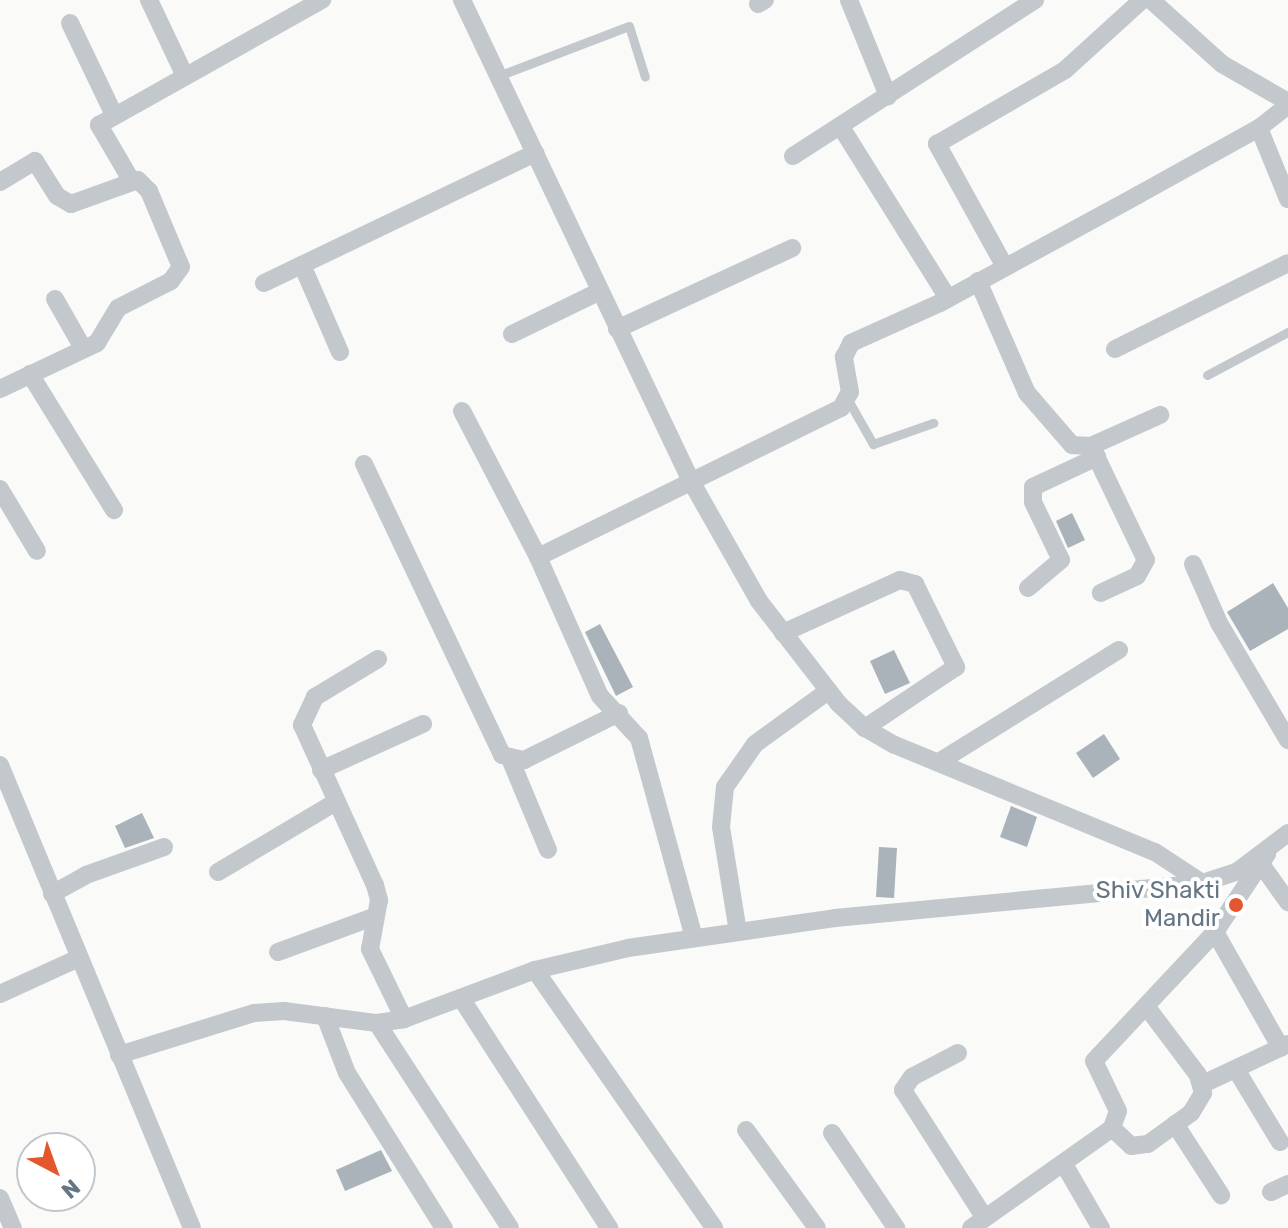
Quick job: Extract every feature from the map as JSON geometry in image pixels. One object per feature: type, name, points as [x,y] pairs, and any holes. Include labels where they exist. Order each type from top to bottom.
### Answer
[{"type":"street","points":[[149,0],[184,74]]},
{"type":"street","points":[[0,389],[103,338],[118,308],[171,281],[181,267],[149,191],[131,180],[99,125],[184,74],[322,0]]},
{"type":"street","points":[[849,0],[888,96]]},
{"type":"street","points":[[793,156],[1035,0]]},
{"type":"street","points":[[1005,267],[937,144],[1065,70],[1142,0]]},
{"type":"street","points":[[538,557],[692,483],[848,400],[845,349],[948,298],[1259,128],[1288,104],[1222,64],[1151,0]]},
{"type":"street","points":[[465,1],[692,483],[731,555],[783,633],[828,691],[865,728],[1155,852],[1202,883]]},
{"type":"street","points":[[70,23],[114,115]]},
{"type":"street","points":[[841,127],[948,298]]},
{"type":"street","points":[[1259,128],[1288,199]]},
{"type":"street","points":[[264,283],[535,153]]},
{"type":"street","points":[[0,182],[35,161],[57,196],[71,204],[131,180]]},
{"type":"street","points":[[617,329],[792,248]]},
{"type":"street","points":[[1115,349],[1288,263]]},
{"type":"street","points":[[302,265],[340,352]]},
{"type":"street","points":[[978,281],[1027,393],[1064,438],[1080,448],[1094,451]]},
{"type":"street","points":[[512,334],[600,291]]},
{"type":"street","points":[[55,299],[83,348]]},
{"type":"street","points":[[30,374],[114,510]]},
{"type":"street","points":[[462,411],[538,557],[600,696],[639,738],[670,834],[694,938]]},
{"type":"street","points":[[1028,588],[1061,560],[1033,502],[1033,487],[1160,415]]},
{"type":"street","points":[[1094,451],[1146,560],[1137,576],[1101,593]]},
{"type":"street","points":[[364,464],[496,743],[511,761],[548,850]]},
{"type":"street","points":[[0,489],[37,551]]},
{"type":"street","points":[[1193,564],[1219,623],[1288,740]]},
{"type":"street","points":[[783,633],[900,580],[915,584],[956,667],[865,728]]},
{"type":"street","points":[[939,762],[1119,650]]},
{"type":"street","points":[[378,659],[315,697],[304,713],[306,741],[375,885],[376,916],[370,949],[404,1019]]},
{"type":"street","points":[[738,932],[721,827],[725,787],[755,744],[828,691]]},
{"type":"street","points":[[511,761],[551,748],[619,713]]},
{"type":"street","points":[[321,770],[423,724]]},
{"type":"street","points":[[0,765],[192,1228]]},
{"type":"street","points":[[218,872],[336,802]]},
{"type":"street","points":[[119,1055],[254,1013],[325,1016],[377,1023],[404,1019],[535,970],[694,938],[1202,883],[1238,871],[1281,839]]},
{"type":"street","points":[[958,1053],[912,1077],[903,1090],[978,1223],[1065,1166],[1112,1128],[1118,1111],[1094,1061],[1215,932],[1281,839]]},
{"type":"street","points":[[52,894],[86,875],[164,847]]},
{"type":"street","points":[[1261,864],[1288,902]]},
{"type":"street","points":[[278,952],[376,916]]},
{"type":"street","points":[[1203,1084],[1237,1071],[1284,1046],[1215,932]]},
{"type":"street","points":[[0,994],[79,958]]},
{"type":"street","points":[[535,970],[714,1228]]},
{"type":"street","points":[[461,998],[609,1228]]},
{"type":"street","points":[[1146,1006],[1203,1084]]},
{"type":"street","points":[[325,1016],[347,1073],[444,1228]]},
{"type":"street","points":[[377,1023],[510,1228]]},
{"type":"street","points":[[1237,1071],[1280,1142]]},
{"type":"street","points":[[1112,1128],[1139,1148],[1198,1104],[1203,1084]]},
{"type":"street","points":[[1175,1124],[1221,1195]]},
{"type":"street","points":[[746,1130],[817,1228]]},
{"type":"street","points":[[832,1133],[896,1228]]},
{"type":"street","points":[[1065,1166],[1101,1228]]},
{"type":"street","points":[[0,1198],[13,1228]]},
{"type":"lane","points":[[498,76],[629,26],[645,77]]},
{"type":"lane","points":[[1207,375],[1288,332]]},
{"type":"lane","points":[[848,400],[873,444],[933,423]]},
{"type":"building","points":[[1072,513],[1085,540],[1068,548],[1056,521]]},
{"type":"building","points":[[1273,583],[1288,608],[1288,629],[1250,651],[1227,612]]},
{"type":"building","points":[[600,624],[633,687],[616,696],[585,632]]},
{"type":"building","points":[[894,650],[910,683],[885,694],[870,661]]},
{"type":"building","points":[[1104,734],[1120,759],[1093,778],[1076,753]]},
{"type":"building","points":[[1011,806],[1037,817],[1027,847],[1000,837]]},
{"type":"building","points":[[142,813],[154,838],[125,848],[115,826]]},
{"type":"building","points":[[879,847],[897,848],[894,898],[876,897]]},
{"type":"building","points":[[381,1150],[392,1171],[345,1191],[336,1170]]},
{"type":"place","name":"Shiv Shakti Mandir","points":[[1236,905]]}]
